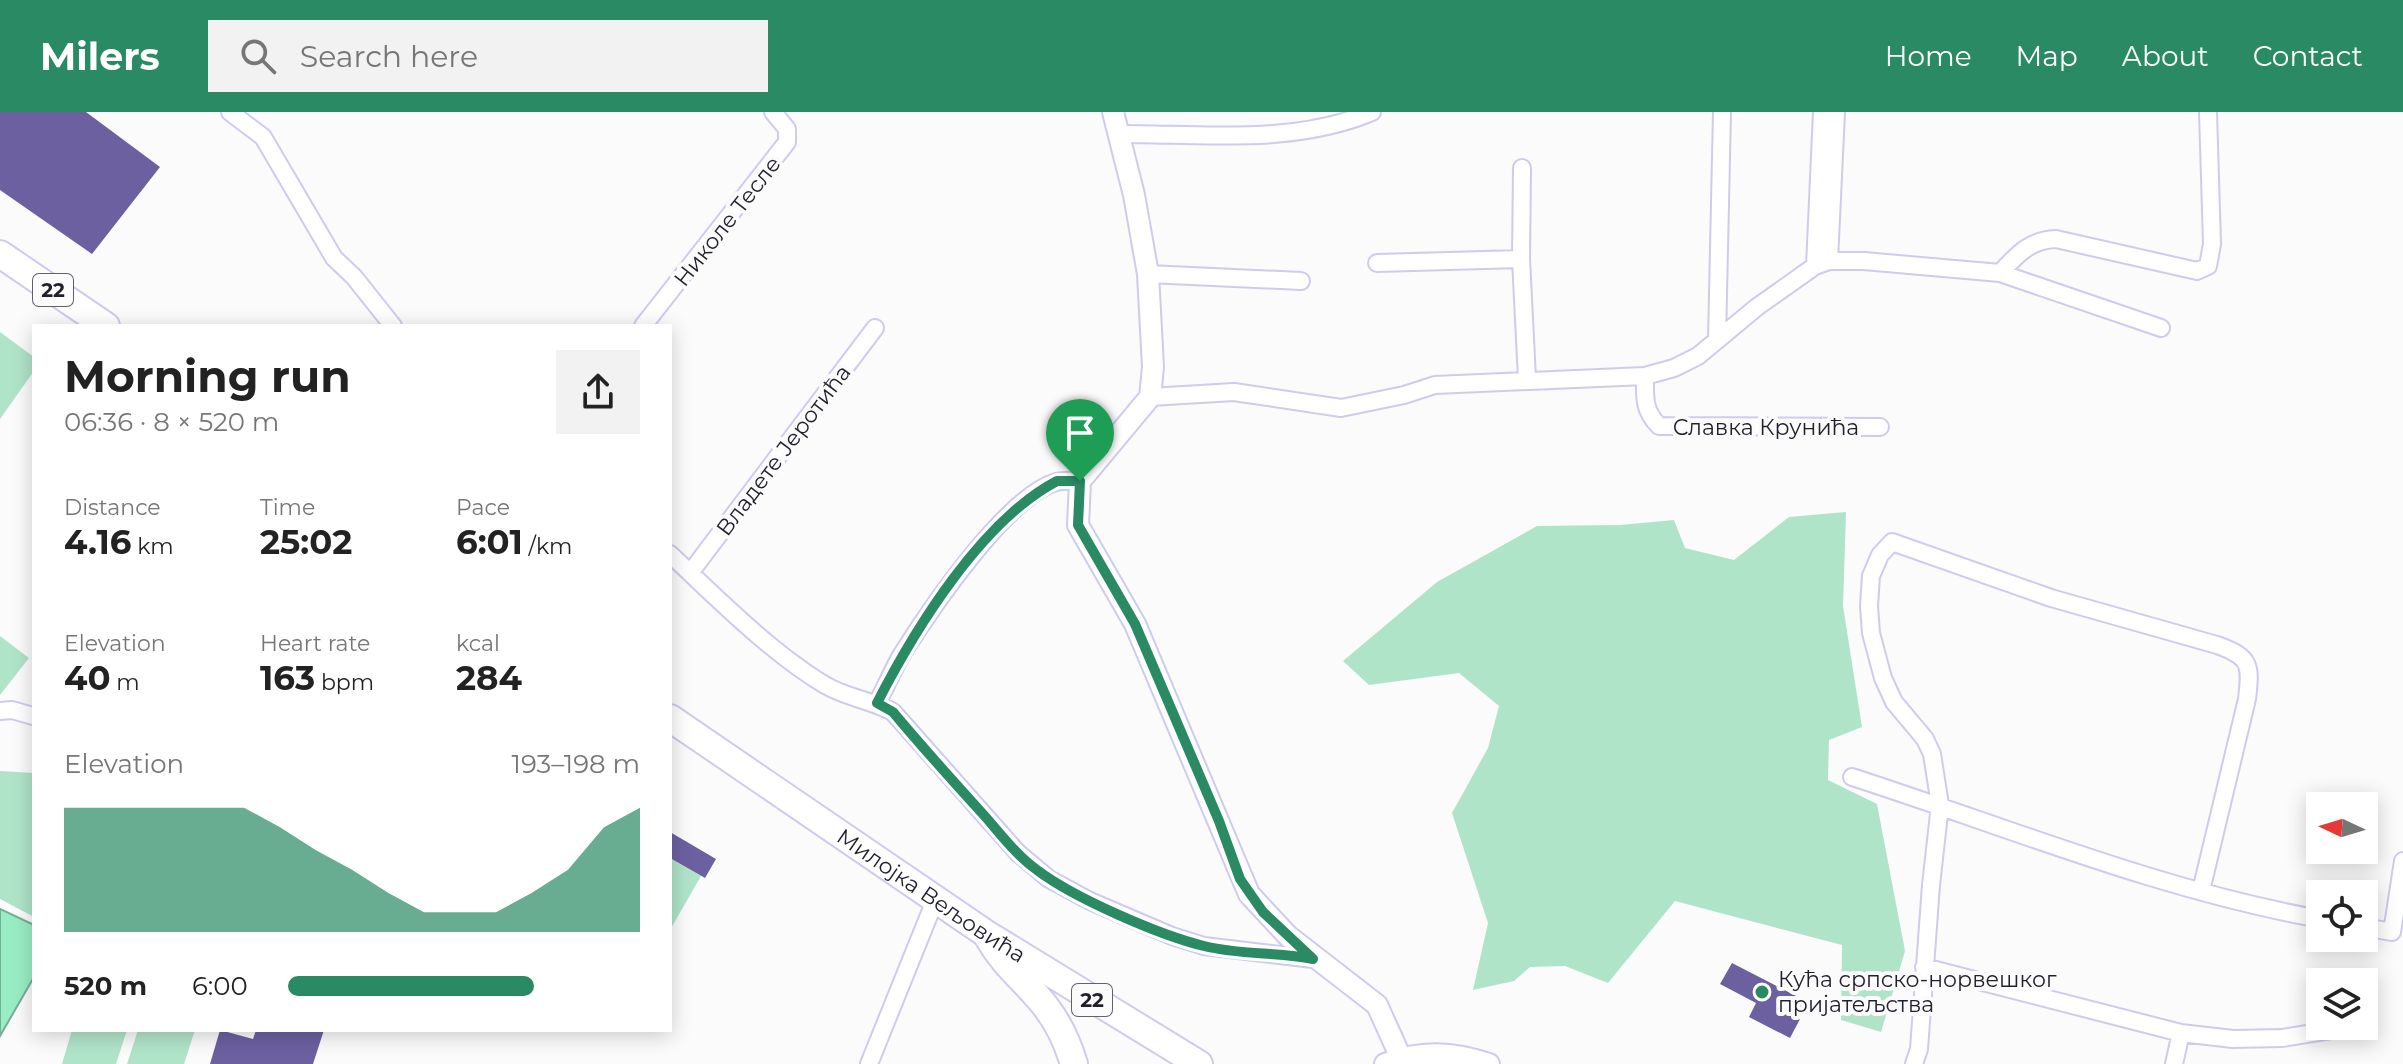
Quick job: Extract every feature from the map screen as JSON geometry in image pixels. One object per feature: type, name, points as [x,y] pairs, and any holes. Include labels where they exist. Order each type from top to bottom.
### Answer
[{"type":"main road","name":"22","points":[[0,254],[103,324]]},
{"type":"main road","name":"Милојка Вељовића","points":[[672,719],[985,933],[1199,1064]]},
{"type":"main road","points":[[985,933],[1002,961],[1047,1008],[1074,1064]]},
{"type":"street","points":[[230,112],[263,137],[334,258],[354,277],[391,324]]},
{"type":"street","name":"Николе Тесле","points":[[645,324],[787,142],[787,129],[773,112]]},
{"type":"street","points":[[1113,112],[1148,274],[1153,367],[1150,397],[1080,481],[1078,525],[1135,624],[1219,821],[1240,879],[1263,912],[1313,959],[1377,1005],[1393,1061],[1446,1054],[1489,1064]]},
{"type":"street","points":[[1119,134],[1275,134],[1316,129],[1372,112]]},
{"type":"street","points":[[1717,340],[1722,112]]},
{"type":"street","points":[[1822,112],[1822,264]]},
{"type":"street","points":[[1822,264],[1836,112]]},
{"type":"street","points":[[2000,273],[2026,246],[2039,239],[2056,239],[2197,271],[2208,266],[2212,244],[2208,112]]},
{"type":"street","points":[[1522,168],[1521,259],[1527,379]]},
{"type":"street","points":[[1377,263],[1521,259]]},
{"type":"street","points":[[1150,397],[1234,392],[1341,408],[1435,385],[1645,376],[1674,368],[1698,356],[1757,307],[1822,264],[1864,261],[2000,273],[2161,328]]},
{"type":"street","points":[[1148,274],[1301,281]]},
{"type":"street","name":"Владете Јеротића","points":[[690,573],[875,328]]},
{"type":"street","name":"Славка Крунића","points":[[1645,376],[1644,406],[1659,426],[1880,427]]},
{"type":"street","points":[[877,703],[902,655],[984,541],[1039,490],[1057,481],[1080,481]]},
{"type":"street","points":[[1914,1064],[1919,1049],[1940,805],[1932,754],[1925,739],[1894,702],[1883,678],[1871,633],[1871,576],[1880,555],[1892,542],[2051,598],[2217,645],[2237,652],[2246,661],[2249,676],[2247,699],[2201,891]]},
{"type":"street","points":[[672,556],[784,655],[821,682],[845,696],[877,703],[893,712],[1018,853],[1049,879],[1090,901],[1172,936],[1204,946],[1313,959]]},
{"type":"street","points":[[0,711],[12,710],[32,716]]},
{"type":"street","points":[[1852,777],[2071,852],[2201,891],[2306,916]]},
{"type":"street","points":[[2378,930],[2392,932],[2403,861]]},
{"type":"street","points":[[869,1064],[936,898]]},
{"type":"street","points":[[1924,967],[2181,1033],[2233,1039],[2306,1034]]},
{"type":"street","points":[[2174,1064],[2181,1033]]},
{"type":"shaded area","points":[[0,332],[32,356],[32,374],[0,419]]},
{"type":"shaded area","points":[[1846,512],[1843,606],[1862,727],[1829,740],[1828,780],[1877,804],[1905,951],[1881,1032],[1841,1020],[1842,945],[1675,901],[1608,983],[1565,966],[1530,967],[1514,981],[1473,990],[1488,923],[1452,813],[1488,748],[1499,706],[1459,673],[1369,685],[1343,661],[1437,582],[1537,526],[1620,525],[1674,520],[1685,548],[1734,560],[1789,517]]},
{"type":"shaded area","points":[[0,636],[29,658],[0,695]]},
{"type":"shaded area","points":[[0,771],[32,773],[32,916],[0,899]]},
{"type":"shaded area","points":[[672,859],[701,876],[672,927]]},
{"type":"shaded area","points":[[0,909],[32,924],[32,980],[0,1036]]},
{"type":"shaded area","points":[[71,1032],[126,1032],[116,1064],[62,1064]]},
{"type":"shaded area","points":[[137,1032],[194,1032],[184,1064],[127,1064]]},
{"type":"building","points":[[0,112],[86,112],[160,167],[92,254],[0,190]]},
{"type":"building","points":[[672,833],[716,859],[705,878],[672,859]]},
{"type":"building","name":"Кућа српско-норвешког пријатељства","points":[[1732,963],[1804,1000],[1796,1017],[1800,1019],[1790,1038],[1749,1017],[1756,1003],[1720,984]]},
{"type":"building","points":[[219,1032],[253,1039],[255,1032],[323,1032],[313,1064],[210,1064]]},
{"type":"place","name":"Кућа српско-норвешког пријатељства","points":[[1762,992]]},
{"type":"route","points":[[1057,481],[1080,481],[1077,508],[1082,536],[1135,624],[1219,821],[1240,879],[1263,912],[1313,959],[1204,946],[1172,936],[1090,901],[1049,879],[1018,853],[893,712],[877,703],[902,655],[984,541],[1039,490],[1057,481]]}]
